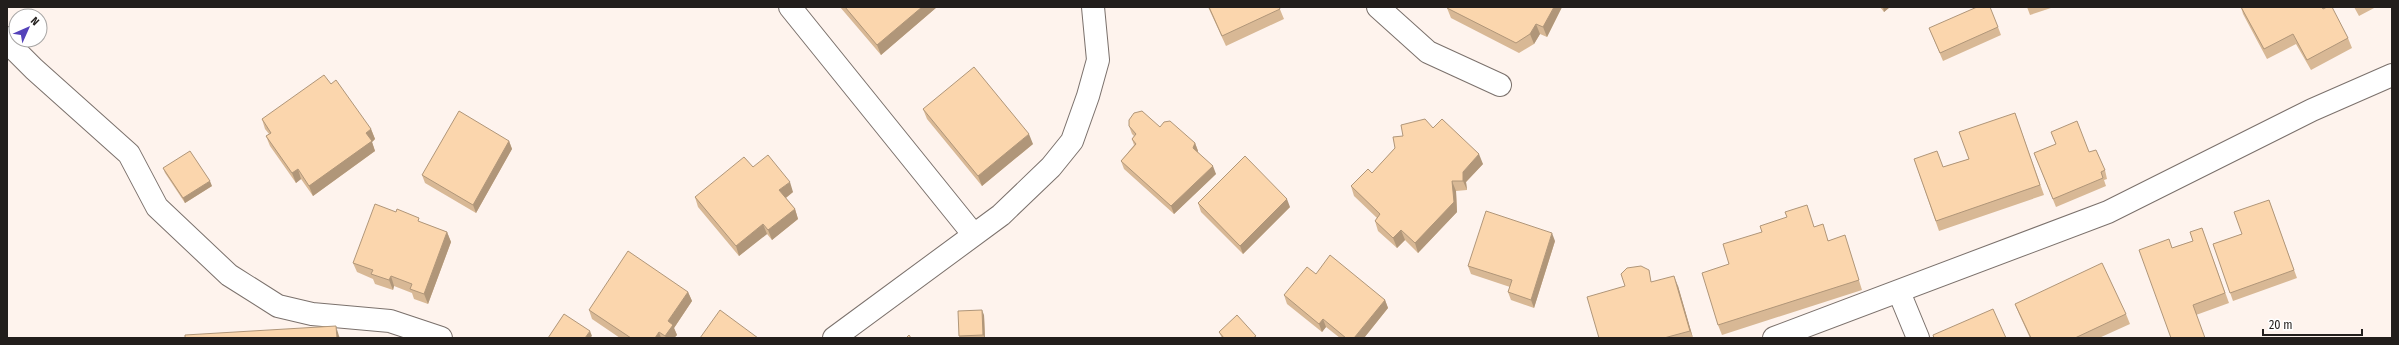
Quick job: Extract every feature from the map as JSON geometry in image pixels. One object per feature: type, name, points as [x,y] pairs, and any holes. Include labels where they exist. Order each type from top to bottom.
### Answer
[{"type":"street","points":[[790,7],[974,235]]},
{"type":"street","points":[[834,338],[1001,215],[1051,167],[1072,141],[1088,96],[1098,60],[1094,7]]},
{"type":"street","points":[[1378,7],[1428,52],[1463,66],[1500,85]]},
{"type":"street","points":[[7,38],[16,51],[34,69],[128,154],[157,207],[229,275],[278,306],[312,314],[390,321],[441,338]]},
{"type":"street","points":[[1774,338],[2108,212],[2312,110],[2392,75]]},
{"type":"street","points":[[1899,292],[1918,338]]},
{"type":"building","points":[[845,7],[922,7],[877,45]]},
{"type":"building","points":[[1209,7],[1279,7],[1280,9],[1222,36]]},
{"type":"building","points":[[1447,7],[1554,7],[1543,27],[1536,24],[1530,34],[1516,43]]},
{"type":"building","points":[[1977,7],[1990,7],[1998,27],[1940,53],[1929,28]]},
{"type":"building","points":[[2241,7],[2322,7],[2323,9],[2332,7],[2348,38],[2307,60],[2293,34],[2264,49]]},
{"type":"building","points":[[974,67],[1029,134],[978,176],[923,109]]},
{"type":"building","points":[[324,75],[331,84],[336,80],[371,129],[366,133],[372,141],[309,186],[298,169],[292,173],[266,136],[271,133],[262,119]]},
{"type":"building","points":[[459,111],[509,141],[473,205],[422,175]]},
{"type":"building","points":[[1142,111],[1160,127],[1164,122],[1170,121],[1195,143],[1193,148],[1213,166],[1171,206],[1121,161],[1136,144],[1132,139],[1136,134],[1129,126],[1129,120],[1134,113]]},
{"type":"building","points":[[2015,113],[2040,185],[1936,221],[1914,159],[1937,151],[1943,167],[1969,159],[1959,132]]},
{"type":"building","points":[[1425,119],[1433,128],[1442,119],[1479,154],[1463,172],[1463,181],[1452,181],[1454,202],[1415,243],[1401,230],[1393,238],[1375,221],[1380,214],[1351,186],[1368,169],[1372,173],[1395,148],[1393,137],[1403,136],[1401,125]]},
{"type":"building","points":[[2077,121],[2089,152],[2096,150],[2105,170],[2101,172],[2103,178],[2053,199],[2034,153],[2056,144],[2051,132]]},
{"type":"building","points":[[190,151],[210,181],[183,198],[163,168]]},
{"type":"building","points":[[768,155],[790,182],[779,190],[795,209],[768,230],[763,224],[736,246],[695,197],[744,157],[753,167]]},
{"type":"building","points":[[1245,156],[1287,199],[1240,246],[1198,203]]},
{"type":"building","points":[[2269,200],[2294,270],[2230,293],[2213,244],[2242,234],[2234,212]]},
{"type":"building","points":[[375,204],[396,212],[397,209],[419,218],[418,221],[447,232],[424,294],[410,289],[412,284],[391,276],[389,280],[371,274],[373,270],[353,263]]},
{"type":"building","points":[[1807,205],[1814,227],[1823,224],[1828,241],[1845,235],[1859,280],[1718,325],[1702,273],[1729,264],[1723,244],[1762,232],[1760,226],[1787,217],[1785,212]]},
{"type":"building","points":[[1486,211],[1552,233],[1531,300],[1508,292],[1512,280],[1468,266]]},
{"type":"building","points":[[2202,228],[2225,293],[2193,305],[2205,338],[2171,338],[2139,250],[2169,239],[2172,248],[2193,241],[2190,232]]},
{"type":"building","points":[[628,251],[688,292],[668,321],[673,325],[665,336],[659,332],[655,338],[631,338],[589,310]]},
{"type":"building","points":[[1330,255],[1385,300],[1354,338],[1346,338],[1323,319],[1319,324],[1284,295],[1307,267],[1316,274]]},
{"type":"building","points":[[2102,263],[2126,314],[2075,338],[2031,338],[2015,304]]},
{"type":"building","points":[[1641,266],[1649,270],[1651,282],[1674,276],[1690,331],[1664,338],[1599,338],[1587,297],[1625,286],[1621,274],[1627,268]]},
{"type":"building","points":[[1993,309],[2006,338],[1934,338],[1933,335]]},
{"type":"building","points":[[720,310],[758,338],[700,338]]},
{"type":"building","points":[[982,310],[983,335],[959,336],[958,311]]},
{"type":"building","points":[[564,314],[590,331],[585,338],[548,338]]},
{"type":"building","points":[[1237,315],[1256,336],[1253,338],[1224,338],[1219,332]]},
{"type":"building","points":[[336,326],[337,338],[185,338],[185,335]]}]
